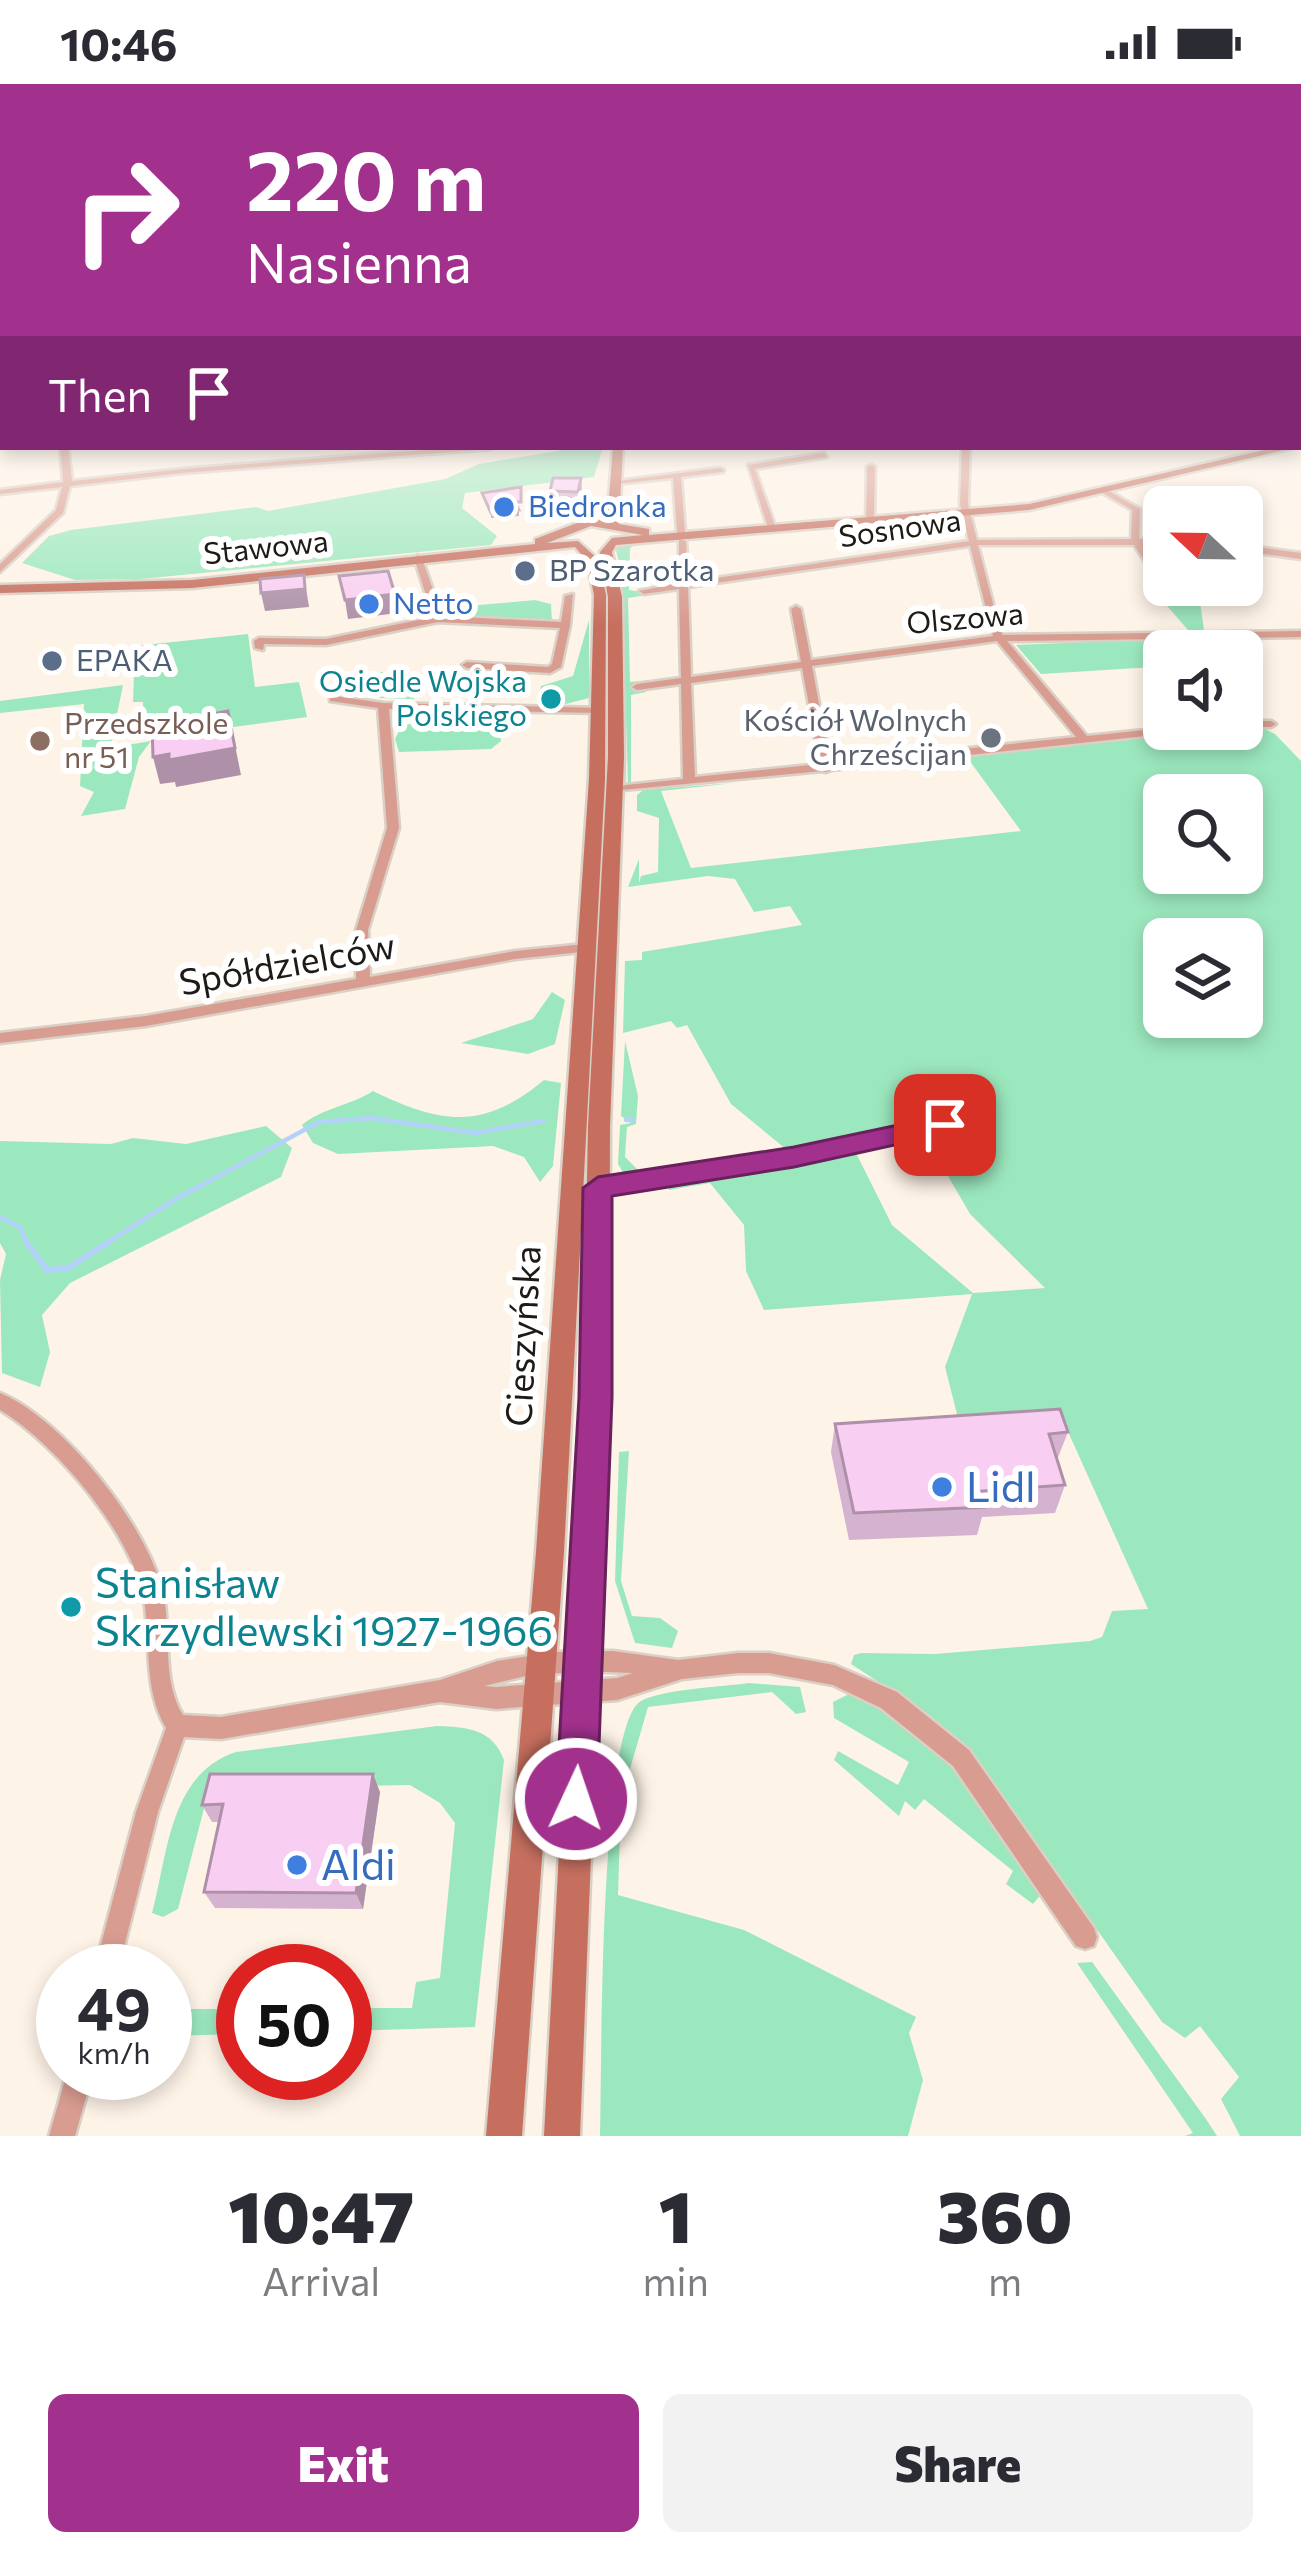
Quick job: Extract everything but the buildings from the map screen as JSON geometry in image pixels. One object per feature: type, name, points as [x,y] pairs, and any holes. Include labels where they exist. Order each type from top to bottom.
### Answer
[{"type":"main road","name":"Cieszyńska","points":[[562,2136],[616,757],[616,597],[606,552],[616,535],[617,450]]},
{"type":"main road","points":[[587,523],[616,535],[678,536],[966,513],[1104,490],[1282,450]]},
{"type":"main road","name":"Cieszyńska","points":[[587,523],[604,510],[614,482]]},
{"type":"main road","name":"Stawowa","points":[[510,549],[587,523]]},
{"type":"main road","points":[[562,534],[577,545]]},
{"type":"main road","name":"Stawowa","points":[[0,587],[192,584],[577,545],[616,535]]},
{"type":"main road","name":"Cieszyńska","points":[[504,2136],[599,710],[598,581],[593,560],[577,545]]},
{"type":"street","points":[[2,566],[61,512],[67,484],[64,450]]},
{"type":"street","points":[[966,450],[966,513],[998,638],[1083,738]]},
{"type":"street","points":[[0,492],[422,452]]},
{"type":"street","points":[[771,526],[751,467],[824,455]]},
{"type":"street","points":[[870,520],[871,467]]},
{"type":"street","points":[[614,482],[720,470]]},
{"type":"street","points":[[676,476],[689,782]]},
{"type":"street","points":[[1104,490],[1136,508],[1135,541],[1143,552]]},
{"type":"street","name":"Sosnowa","points":[[644,591],[973,543],[1143,541]]},
{"type":"street","points":[[1263,551],[1301,556]]},
{"type":"street","points":[[418,558],[438,620]]},
{"type":"street","points":[[467,665],[550,670],[557,665],[570,596]]},
{"type":"street","points":[[796,609],[826,769]]},
{"type":"street","points":[[260,648],[259,641],[326,641],[438,620],[565,625]]},
{"type":"street","name":"Olszowa","points":[[637,687],[998,638],[1301,634]]},
{"type":"street","points":[[334,699],[382,706],[599,710]]},
{"type":"street","points":[[363,980],[362,930],[393,827],[382,706]]},
{"type":"street","points":[[1263,724],[1270,724]]},
{"type":"street","points":[[626,788],[1143,733]]},
{"type":"street","name":"Spółdzielców","points":[[0,1038],[146,1021],[541,950],[585,948]]},
{"type":"street","points":[[598,1188],[794,1157],[945,1125]]},
{"type":"street","points":[[0,1402],[48,1433],[93,1482],[150,1581],[165,1705],[177,1726],[147,1812],[113,1944]]},
{"type":"street","points":[[177,1726],[221,1728],[440,1691],[496,1668],[538,1678],[787,1665],[834,1675],[899,1707],[976,1775],[1085,1936]]},
{"type":"street","points":[[440,1691],[496,1698],[538,1678],[583,1676],[617,1689],[682,1670]]},
{"type":"street","points":[[62,2136],[72,2100]]},
{"type":"green space","points":[[563,450],[602,450],[594,477],[465,493],[462,508],[497,536],[491,545],[141,579],[75,580],[22,563],[49,536],[71,530],[256,507],[268,511],[445,479],[479,464]]},
{"type":"green space","points":[[634,539],[643,541],[630,548],[629,590],[653,594],[628,598],[630,682],[651,680],[634,684],[646,692],[631,695],[628,785],[622,583],[627,811],[621,599],[611,553],[619,563],[616,550],[611,550]]},
{"type":"green space","points":[[535,600],[551,604],[552,622],[454,615],[468,606]]},
{"type":"green space","points":[[1167,606],[1201,606],[1204,630],[1188,630]]},
{"type":"green space","points":[[589,620],[589,698],[566,704],[539,696],[541,686],[573,676]]},
{"type":"green space","points":[[248,634],[255,687],[299,682],[307,717],[144,739],[143,702],[133,702],[135,646]]},
{"type":"green space","points":[[1143,640],[1143,668],[1041,674],[1016,645]]},
{"type":"green space","points":[[382,672],[427,673],[414,699],[380,698],[349,681]]},
{"type":"green space","points":[[123,685],[110,748],[151,741],[139,757],[125,809],[81,816],[94,792],[80,786],[84,704],[0,713],[0,701]]},
{"type":"green space","points":[[478,717],[498,720],[501,741],[491,749],[399,752],[395,739],[402,725]]},
{"type":"green space","points":[[1263,728],[1301,761],[1301,2136],[1240,2136],[1221,2099],[1239,2077],[1200,2026],[1185,2038],[1162,2022],[977,1759],[931,1716],[851,1664],[854,1655],[861,1653],[935,1654],[1090,1641],[1102,1637],[1112,1611],[1148,1609],[1060,1414],[959,1422],[945,1367],[972,1294],[764,1310],[746,1271],[744,1225],[710,1183],[669,1190],[670,1183],[854,1149],[892,1225],[973,1293],[1045,1288],[970,1214],[937,1157],[964,1146],[951,1119],[672,1172],[787,1150],[731,1104],[687,1025],[677,1028],[671,1021],[623,1033],[625,961],[642,960],[642,952],[802,925],[790,906],[754,912],[735,879],[708,876],[628,887],[639,859],[639,883],[641,876],[658,872],[659,818],[637,811],[637,795],[643,790],[734,783],[661,791],[691,868],[1021,831],[969,760],[843,770],[1143,738],[1143,750],[1263,750]]},
{"type":"green space","points":[[552,992],[565,1000],[555,1044],[528,1054],[461,1043],[533,1019]]},
{"type":"green space","points":[[625,1041],[638,1096],[636,1124],[627,1127],[625,1157],[643,1175],[627,1179],[618,1164],[620,1125],[631,1123],[621,1116]]},
{"type":"green space","points":[[544,1080],[561,1083],[553,1166],[540,1182],[524,1157],[493,1146],[338,1154],[313,1143],[302,1125],[373,1091],[441,1115],[481,1115]]},
{"type":"green space","points":[[266,1126],[292,1148],[281,1177],[70,1283],[42,1315],[50,1352],[40,1387],[2,1373],[0,1280],[6,1254],[0,1243],[0,1141],[111,1144],[133,1138],[186,1144]]},
{"type":"green space","points":[[629,1451],[621,1581],[632,1616],[660,1618],[678,1631],[672,1648],[635,1643],[615,1581],[619,1452]]},
{"type":"green space","points":[[749,1683],[800,1687],[806,1712],[796,1714],[772,1692],[648,1707],[621,1800],[618,1895],[744,1930],[916,2017],[909,2033],[923,2080],[908,2136],[600,2136],[605,1905],[617,1771],[627,1724],[641,1701],[651,1697]]},
{"type":"green space","points":[[851,1693],[912,1730],[961,1778],[1043,1892],[1033,1904],[1006,1884],[1013,1871],[924,1799],[915,1810],[905,1801],[899,1816],[834,1760],[838,1751],[898,1785],[909,1762],[834,1718],[833,1702]]},
{"type":"green space","points":[[437,1726],[468,1729],[493,1742],[504,1760],[475,2027],[372,2030],[372,2008],[412,2008],[416,1982],[440,1978],[455,1823],[440,1803],[410,1785],[209,1789],[178,1909],[163,1917],[152,1913],[184,1797],[214,1763],[236,1752]]},
{"type":"green space","points":[[1092,1962],[1217,2136],[1185,2136],[1193,2133],[1077,1963]]},
{"type":"green space","points":[[192,2009],[216,2009],[216,2035],[192,2035]]},
{"type":"waterway","points":[[104,1245],[174,1200],[319,1122],[371,1118],[475,1133],[543,1121]]},
{"type":"waterway","points":[[626,1120],[633,1120]]},
{"type":"waterway","points":[[0,1217],[21,1228],[27,1245]]},
{"type":"waterway","points":[[26,1242],[47,1270],[68,1268],[109,1242]]},
{"type":"place","name":"Biedronka","points":[[504,507]]},
{"type":"place","name":"BP Szarotka","points":[[525,571]]},
{"type":"place","name":"Netto","points":[[369,604]]},
{"type":"place","name":"EPAKA","points":[[52,661]]},
{"type":"place","name":"Osiedle Wojska Polskiego","points":[[551,699]]},
{"type":"place","name":"Kościół Wolnych Chrześcijan","points":[[991,738]]},
{"type":"place","name":"Przedszkole nr 51","points":[[40,741]]},
{"type":"place","name":"Lidl","points":[[942,1487]]},
{"type":"place","name":"Stanisław Skrzydlewski 1927-1966","points":[[71,1607]]},
{"type":"place","name":"Aldi","points":[[297,1865]]},
{"type":"route","points":[[576,1799],[596,1397],[598,1188],[794,1157],[945,1125]]}]
